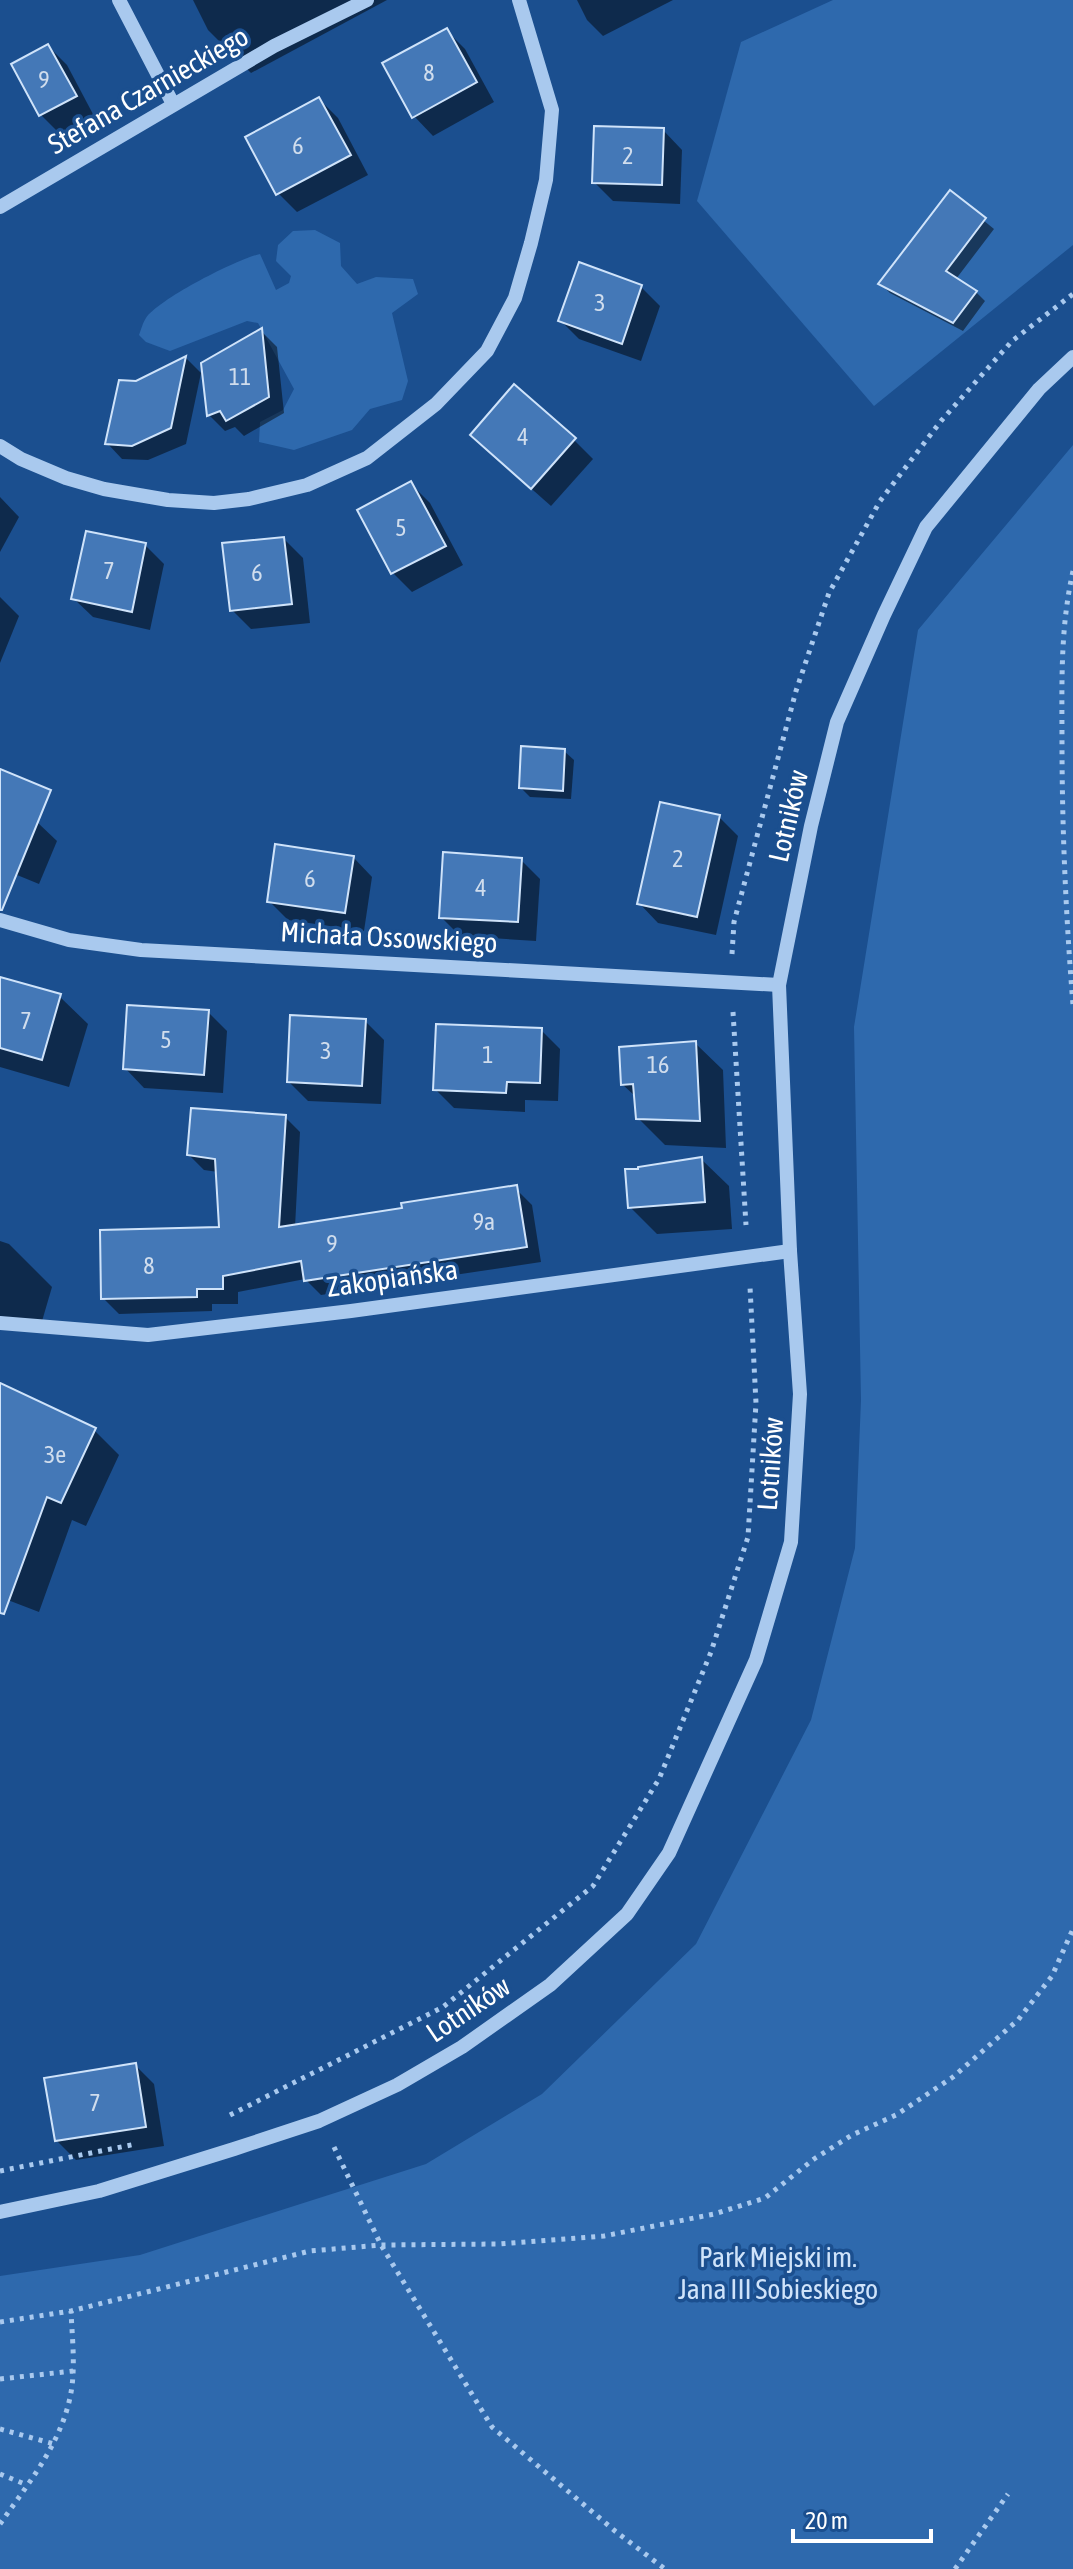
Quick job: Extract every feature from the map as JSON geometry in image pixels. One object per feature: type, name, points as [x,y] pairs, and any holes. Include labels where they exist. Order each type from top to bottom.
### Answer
[{"type":"street","points":[[119,0],[173,104]]},
{"type":"street","name":"Stefana Czarnieckiego","points":[[0,207],[274,46],[367,0]]},
{"type":"street","points":[[0,446],[21,459],[66,478],[104,489],[168,500],[214,503],[281,493],[343,469],[367,458],[436,404],[487,351],[515,298],[546,180],[552,110],[519,0]]},
{"type":"street","name":"Lotników","points":[[0,2212],[99,2191],[319,2121],[397,2085],[462,2047],[550,1985],[627,1914],[669,1853],[756,1660],[791,1542],[800,1394],[790,1251],[779,985],[811,826],[837,722],[926,527],[1039,389],[1073,357]]},
{"type":"street","name":"Michała Ossowskiego","points":[[0,920],[69,940],[141,950],[779,985]]},
{"type":"street","name":"Zakopiańska","points":[[0,1323],[148,1335],[351,1311],[790,1251]]},
{"type":"path","points":[[221,2119],[443,2007],[593,1886],[659,1779],[711,1652],[748,1537],[756,1403],[731,982],[734,922],[796,691],[829,593],[880,501],[941,421],[1012,341],[1073,294]]},
{"type":"path","points":[[1073,571],[1064,616],[1062,700],[1062,803],[1073,1005]]},
{"type":"path","points":[[0,2322],[71,2311],[310,2251],[381,2245],[498,2244],[604,2236],[714,2214],[765,2198],[814,2159],[852,2135],[896,2115],[953,2077],[1018,2020],[1052,1976],[1073,1929]]},
{"type":"path","points":[[319,2121],[343,2163],[381,2245],[492,2427],[665,2569]]},
{"type":"path","points":[[0,2171],[148,2141]]},
{"type":"path","points":[[0,2524],[54,2444],[72,2388],[71,2311]]},
{"type":"path","points":[[0,2379],[73,2371]]},
{"type":"path","points":[[0,2429],[54,2444]]},
{"type":"path","points":[[0,2474],[27,2485]]},
{"type":"path","points":[[955,2569],[1008,2494]]},
{"type":"green space","points":[[833,0],[1073,0],[1073,245],[874,406],[697,201],[741,42]]},
{"type":"green space","points":[[315,230],[340,243],[341,266],[357,284],[376,277],[413,279],[418,294],[392,313],[408,381],[402,400],[370,409],[352,430],[294,450],[259,442],[260,422],[283,410],[294,389],[258,323],[247,321],[170,351],[146,342],[139,335],[146,318],[166,301],[217,271],[249,257],[260,254],[276,290],[289,283],[291,276],[276,261],[278,245],[293,231]]},
{"type":"green space","name":"Park Miejski im. Jana III Sobieskiego","points":[[1073,445],[1073,2569],[0,2569],[0,2276],[140,2255],[426,2164],[542,2094],[696,1944],[811,1720],[855,1548],[861,1400],[854,1027],[918,630]]},
{"type":"building","points":[[447,28],[477,82],[412,118],[382,63]]},
{"type":"building","points":[[48,44],[77,96],[39,116],[11,64]]},
{"type":"building","points":[[319,97],[351,155],[276,195],[245,137]]},
{"type":"building","points":[[594,126],[664,128],[662,185],[592,183]]},
{"type":"building","points":[[950,190],[986,218],[946,271],[977,291],[953,323],[878,284]]},
{"type":"building","points":[[579,262],[642,285],[622,344],[558,321]]},
{"type":"building","points":[[262,328],[269,397],[226,421],[220,411],[207,416],[201,363]]},
{"type":"building","points":[[186,356],[171,428],[132,446],[105,444],[119,380],[136,381]]},
{"type":"building","points":[[514,384],[576,438],[531,489],[470,435]]},
{"type":"building","points":[[411,481],[446,546],[391,574],[357,510]]},
{"type":"building","points":[[86,531],[146,543],[132,612],[71,599]]},
{"type":"building","points":[[284,537],[292,604],[230,611],[222,543]]},
{"type":"building","points":[[521,746],[565,749],[563,791],[519,788]]},
{"type":"building","points":[[0,769],[51,790],[2,910],[0,910]]},
{"type":"building","points":[[660,802],[720,815],[697,917],[637,904]]},
{"type":"building","points":[[275,844],[354,856],[345,913],[267,902]]},
{"type":"building","points":[[443,852],[522,858],[518,922],[439,918]]},
{"type":"building","points":[[0,977],[61,994],[42,1060],[0,1048]]},
{"type":"building","points":[[127,1005],[209,1010],[204,1075],[123,1069]]},
{"type":"building","points":[[290,1015],[366,1019],[362,1086],[287,1082]]},
{"type":"building","points":[[436,1024],[542,1028],[540,1083],[507,1082],[506,1093],[433,1090]]},
{"type":"building","points":[[696,1041],[700,1121],[636,1119],[633,1084],[621,1085],[619,1047]]},
{"type":"building","points":[[191,1108],[286,1115],[279,1227],[402,1208],[401,1203],[517,1185],[527,1247],[304,1281],[301,1261],[223,1276],[223,1289],[197,1289],[197,1297],[101,1299],[100,1230],[219,1227],[215,1159],[187,1155]]},
{"type":"building","points":[[702,1157],[705,1202],[628,1208],[625,1169]]},
{"type":"building","points":[[0,1383],[96,1428],[61,1503],[47,1497],[4,1614],[0,1613]]},
{"type":"building","points":[[136,2063],[146,2127],[55,2141],[44,2078]]}]
